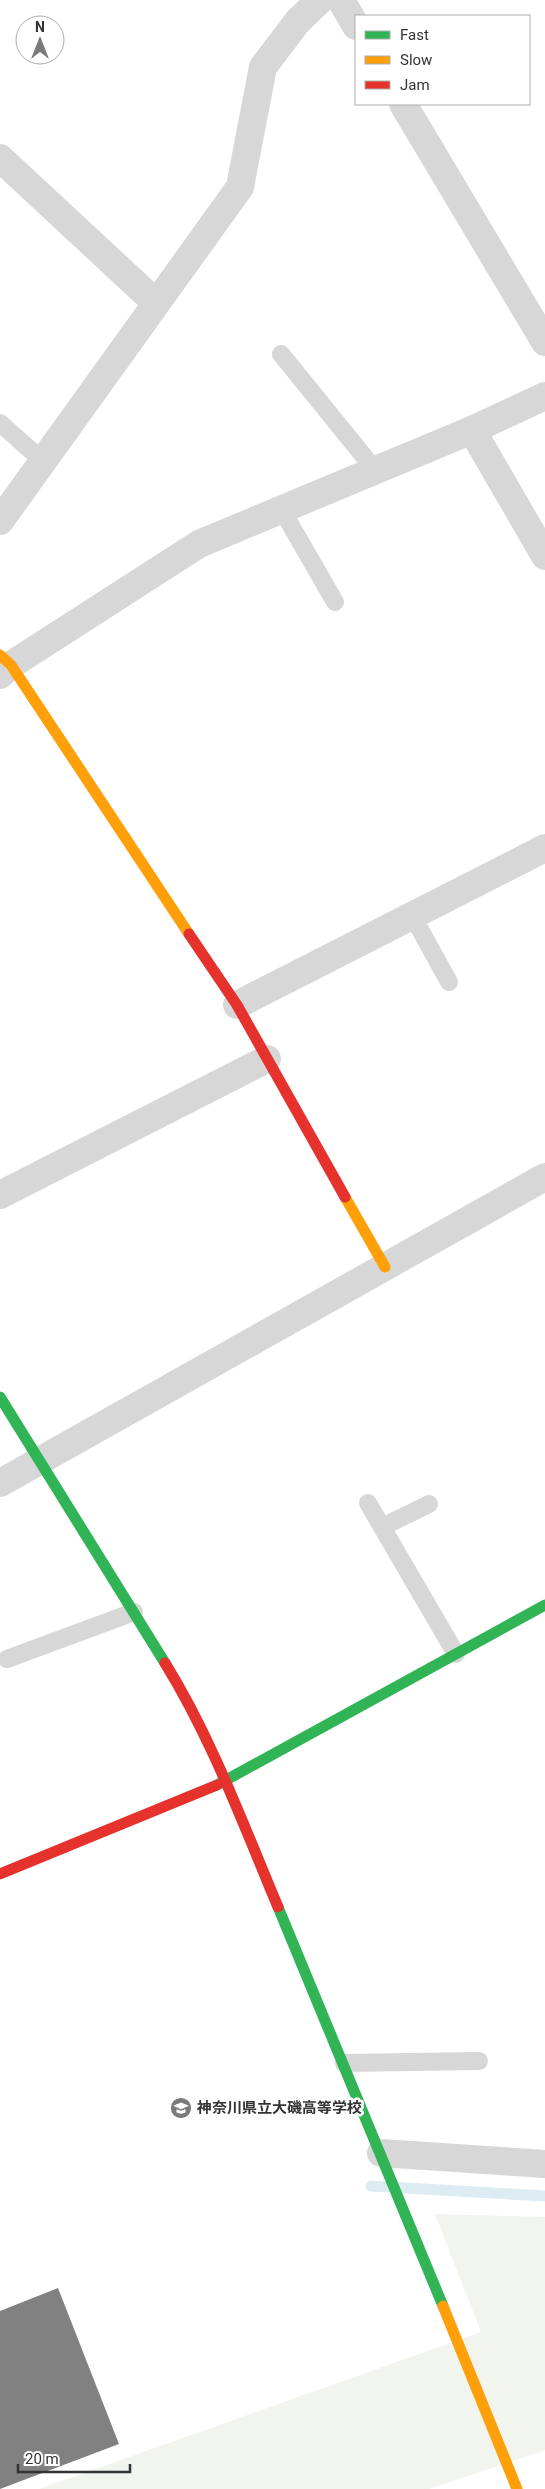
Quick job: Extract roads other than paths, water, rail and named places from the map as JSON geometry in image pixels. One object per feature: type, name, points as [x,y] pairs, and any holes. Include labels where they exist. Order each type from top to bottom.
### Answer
[{"type":"street","points":[[0,521],[240,187],[263,68],[298,21],[320,0]]},
{"type":"street","points":[[341,0],[355,24]]},
{"type":"street","points":[[404,105],[545,342]]},
{"type":"street","points":[[0,158],[156,303]]},
{"type":"street","points":[[385,1266],[237,1005],[4,665],[199,544],[472,430],[545,396]]},
{"type":"street","points":[[472,430],[545,556]]},
{"type":"street","points":[[237,1005],[545,848]]},
{"type":"street","points":[[0,1195],[267,1059]]},
{"type":"street","points":[[0,1482],[545,1177]]},
{"type":"street","points":[[0,1397],[41,1460],[183,1692],[226,1781],[344,2063],[516,2489]]},
{"type":"street","points":[[0,1874],[226,1781],[545,1605]]},
{"type":"street","points":[[383,2159],[545,2164]]},
{"type":"lane","points":[[280,354],[375,470]]},
{"type":"lane","points":[[0,423],[44,462]]},
{"type":"lane","points":[[282,510],[336,602]]},
{"type":"lane","points":[[412,915],[449,982]]},
{"type":"lane","points":[[368,1503],[456,1654]]},
{"type":"lane","points":[[382,1527],[429,1504]]},
{"type":"lane","points":[[7,1659],[134,1612]]},
{"type":"lane","points":[[344,2063],[480,2061]]},
{"type":"waterway","points":[[371,2186],[545,2196]]},
{"type":"place","name":"神奈川県立大磯高等学校","points":[[181,2108]]}]
